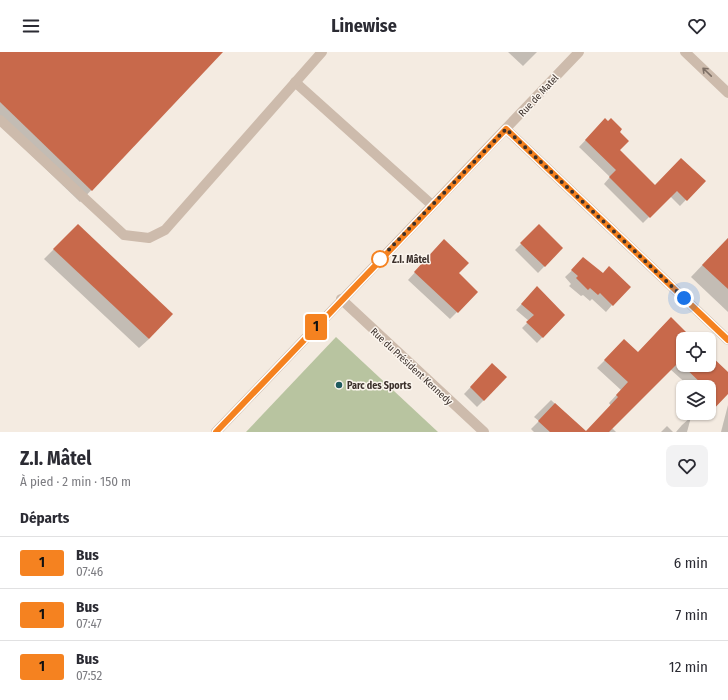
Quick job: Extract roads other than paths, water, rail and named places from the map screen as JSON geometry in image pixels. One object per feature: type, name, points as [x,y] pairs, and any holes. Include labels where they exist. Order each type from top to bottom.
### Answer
[{"type":"street","points":[[0,120],[124,235],[149,238],[165,230],[322,52]]},
{"type":"street","name":"Rue de Matel","points":[[216,432],[578,52]]},
{"type":"street","points":[[685,52],[728,93]]},
{"type":"street","points":[[295,82],[432,205]]},
{"type":"street","points":[[506,129],[728,340]]},
{"type":"street","name":"Rue du Président Kennedy","points":[[341,300],[484,432]]},
{"type":"place","name":"Z.I. Mâtel","points":[[380,259]]},
{"type":"place","name":"Parc des Sports","points":[[339,385]]}]
